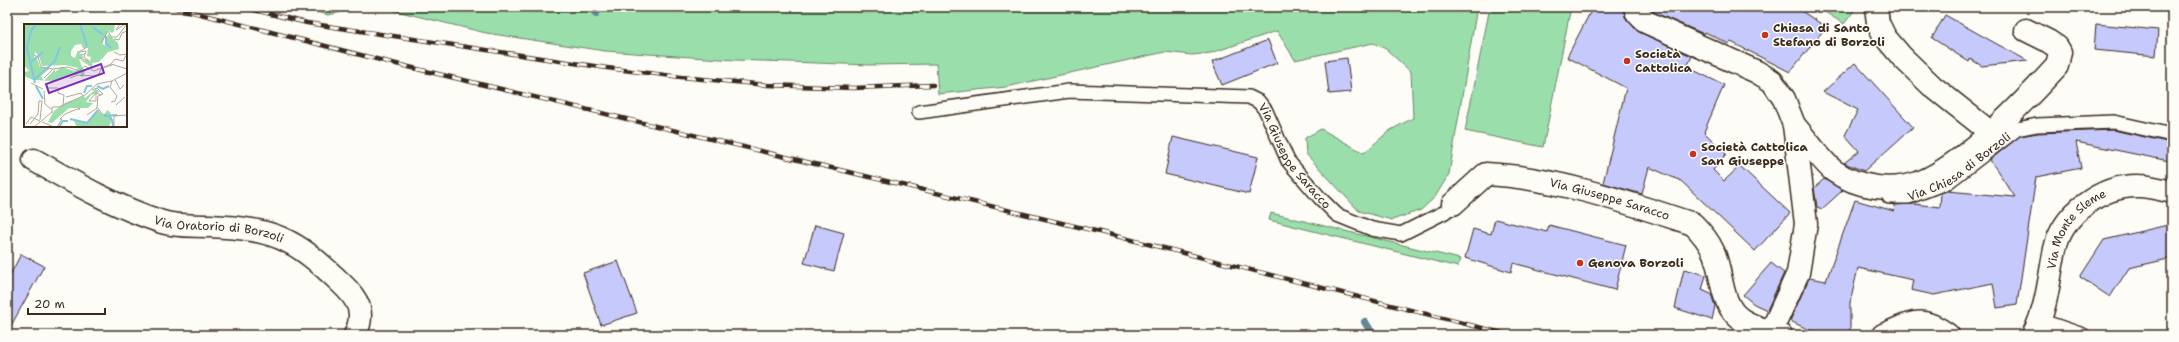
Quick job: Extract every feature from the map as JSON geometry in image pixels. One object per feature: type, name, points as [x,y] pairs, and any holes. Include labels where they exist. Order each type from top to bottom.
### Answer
[{"type":"street","points":[[1635,7],[1637,13],[1646,22],[1757,72],[1772,81],[1784,99],[1794,125],[1806,224],[1798,273],[1776,333]]},
{"type":"street","points":[[1876,7],[1878,23],[1885,37],[1902,57],[1932,86],[1990,132]]},
{"type":"street","points":[[1833,171],[1853,181],[1880,188],[1918,183],[1940,172],[1990,132],[2057,66],[2060,52],[2057,47],[2026,30]]},
{"type":"street","name":"Via Chiesa di Borzoli","points":[[1794,125],[1833,171]]},
{"type":"street","name":"Via Oratorio di Borzoli","points":[[34,160],[107,202],[140,215],[171,225],[259,230],[302,248],[356,298],[361,312],[361,319],[355,335]]},
{"type":"street","name":"Via Giuseppe Saracco","points":[[1452,204],[1486,174],[1499,174],[1558,185],[1693,224],[1704,235],[1714,252],[1730,307],[1736,315],[1743,321],[1776,333]]},
{"type":"street","name":"Via Monte Sleme","points":[[2036,328],[2051,277],[2056,248],[2064,226],[2078,211],[2096,197],[2115,188],[2139,186],[2172,192]]},
{"type":"street","points":[[1883,335],[1916,322],[1924,322],[1948,335]]},
{"type":"lane","name":"Via Giuseppe Saracco","points":[[919,112],[1069,91],[1249,97],[1259,102],[1266,111],[1288,162],[1337,215],[1372,229],[1401,234],[1445,212],[1452,204]]},
{"type":"lane","name":"Via Chiesa di Borzoli","points":[[1833,171],[1856,189],[1880,197],[1909,197],[1948,182],[2017,129],[2037,125],[2114,122],[2172,135]]},
{"type":"lane","points":[[2036,328],[2083,335]]},
{"type":"green space","points":[[296,7],[365,7],[328,15]]},
{"type":"green space","points":[[380,7],[1477,7],[1449,174],[1435,197],[1421,210],[1392,220],[1359,211],[1306,154],[1305,138],[1321,129],[1364,153],[1389,131],[1413,118],[1411,72],[1386,49],[1373,43],[1295,60],[1277,31],[1211,53],[1192,55],[1165,52],[1006,87],[938,94],[936,64],[870,65],[735,60],[605,51],[486,33]]},
{"type":"green space","points":[[1490,7],[1571,7],[1543,147],[1465,131]]},
{"type":"green space","points":[[1817,7],[1857,7],[1844,24]]},
{"type":"green space","points":[[1271,213],[1460,259],[1458,267],[1269,220]]},
{"type":"building","points":[[1593,7],[1623,7],[1625,17],[1637,31],[1692,56],[1687,67],[1724,85],[1704,132],[1726,154],[1713,170],[1724,181],[1740,166],[1790,213],[1755,251],[1681,181],[1649,167],[1642,194],[1603,183],[1626,88],[1567,57]]},
{"type":"building","name":"Chiesa di Santo Stefano di Borzoli","points":[[1649,7],[1795,7],[1826,27],[1790,72],[1731,42],[1729,44],[1705,32],[1704,34],[1653,12]]},
{"type":"building","points":[[1945,15],[2028,61],[1982,66],[1970,59],[1969,62],[1932,38]]},
{"type":"building","points":[[2096,24],[2158,30],[2156,56],[2094,50]]},
{"type":"building","points":[[1268,40],[1277,63],[1222,85],[1212,62]]},
{"type":"building","points":[[1347,58],[1351,92],[1329,94],[1325,61]]},
{"type":"building","points":[[1855,63],[1913,127],[1864,171],[1844,163],[1859,151],[1845,135],[1858,110],[1823,92]]},
{"type":"building","points":[[2113,130],[2172,143],[2169,161],[2076,142],[2081,168],[2036,177],[2017,305],[1997,308],[1993,283],[1934,295],[1911,290],[1913,280],[1858,268],[1850,303],[1850,332],[1833,335],[1814,332],[1790,321],[1809,278],[1826,281],[1855,200],[1894,211],[1895,205],[1914,204],[1940,207],[1941,193],[1947,191],[2015,197],[1990,160],[2020,136],[2038,133]]},
{"type":"building","points":[[1173,137],[1258,157],[1249,194],[1165,174]]},
{"type":"building","points":[[1824,179],[1843,190],[1822,209],[1817,207],[1814,188]]},
{"type":"building","points":[[1495,219],[1547,232],[1549,225],[1626,245],[1615,290],[1513,263],[1511,272],[1465,258],[1473,229],[1491,234]]},
{"type":"building","points":[[2172,224],[2172,258],[2129,268],[2110,297],[2080,277],[2104,240]]},
{"type":"building","points":[[815,225],[844,233],[834,271],[804,263]]},
{"type":"building","points":[[21,254],[44,266],[7,333],[7,281]]},
{"type":"building","points":[[618,261],[637,313],[601,325],[583,273]]},
{"type":"building","points":[[1771,263],[1784,273],[1767,310],[1754,304],[1743,295]]},
{"type":"building","points":[[1684,269],[1706,275],[1702,290],[1711,294],[1715,306],[1712,320],[1675,308]]},
{"type":"waterway","points":[[596,13],[597,7]]},
{"type":"waterway","points":[[1365,322],[1373,335]]},
{"type":"railway","points":[[173,7],[388,62],[1108,234],[1510,335]]},
{"type":"railway","points":[[242,7],[307,23],[607,68],[681,77],[767,85],[853,88],[933,85]]},
{"type":"place","name":"Chiesa di Santo Stefano di Borzoli","points":[[1765,35]]},
{"type":"place","name":"Società Cattolica","points":[[1627,61]]},
{"type":"place","name":"Società Cattolica San Giuseppe","points":[[1693,154]]},
{"type":"place","name":"Genova Borzoli","points":[[1580,263]]}]
